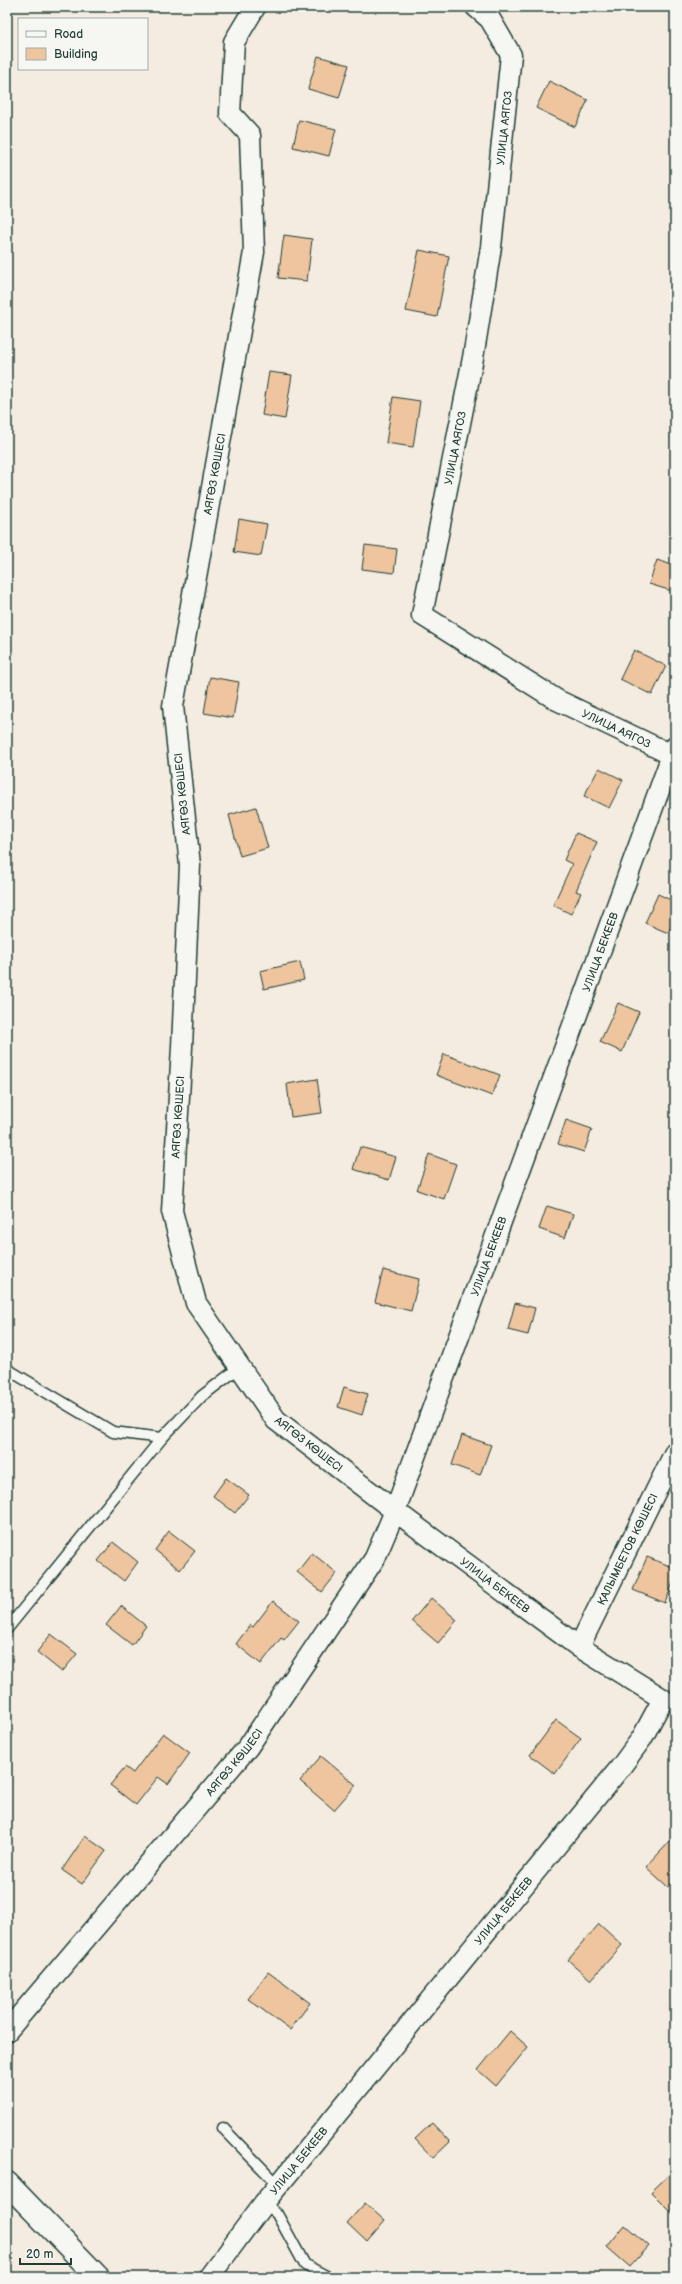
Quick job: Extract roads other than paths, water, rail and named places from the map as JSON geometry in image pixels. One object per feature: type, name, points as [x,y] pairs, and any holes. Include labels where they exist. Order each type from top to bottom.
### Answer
[{"type":"street","name":"АЯГӨЗ КӨШЕСІ","points":[[7,2031],[248,1746],[375,1558],[395,1511],[276,1420],[196,1303],[172,1211],[182,1047],[190,865],[173,706],[254,252],[250,135],[230,113],[234,42],[255,7]]},
{"type":"street","name":"УЛИЦА АЯГОЗ","points":[[476,7],[490,20],[511,55],[491,248],[473,358],[422,615],[557,700],[674,751]]},
{"type":"street","name":"УЛИЦА БЕКЕЕВ","points":[[209,2277],[264,2204],[280,2187],[620,1768],[669,1704],[579,1647],[395,1511],[674,751]]},
{"type":"street","name":"ҚАЛЫМБЕТОВ КӨШЕСІ","points":[[579,1647],[675,1452]]},
{"type":"street","points":[[7,2184],[98,2277]]},
{"type":"lane","points":[[7,1629],[162,1438],[202,1396],[240,1367]]},
{"type":"lane","points":[[7,1369],[113,1432],[162,1438]]},
{"type":"lane","points":[[223,2128],[280,2187]]},
{"type":"lane","points":[[264,2204],[277,2214],[305,2265],[328,2277]]}]
